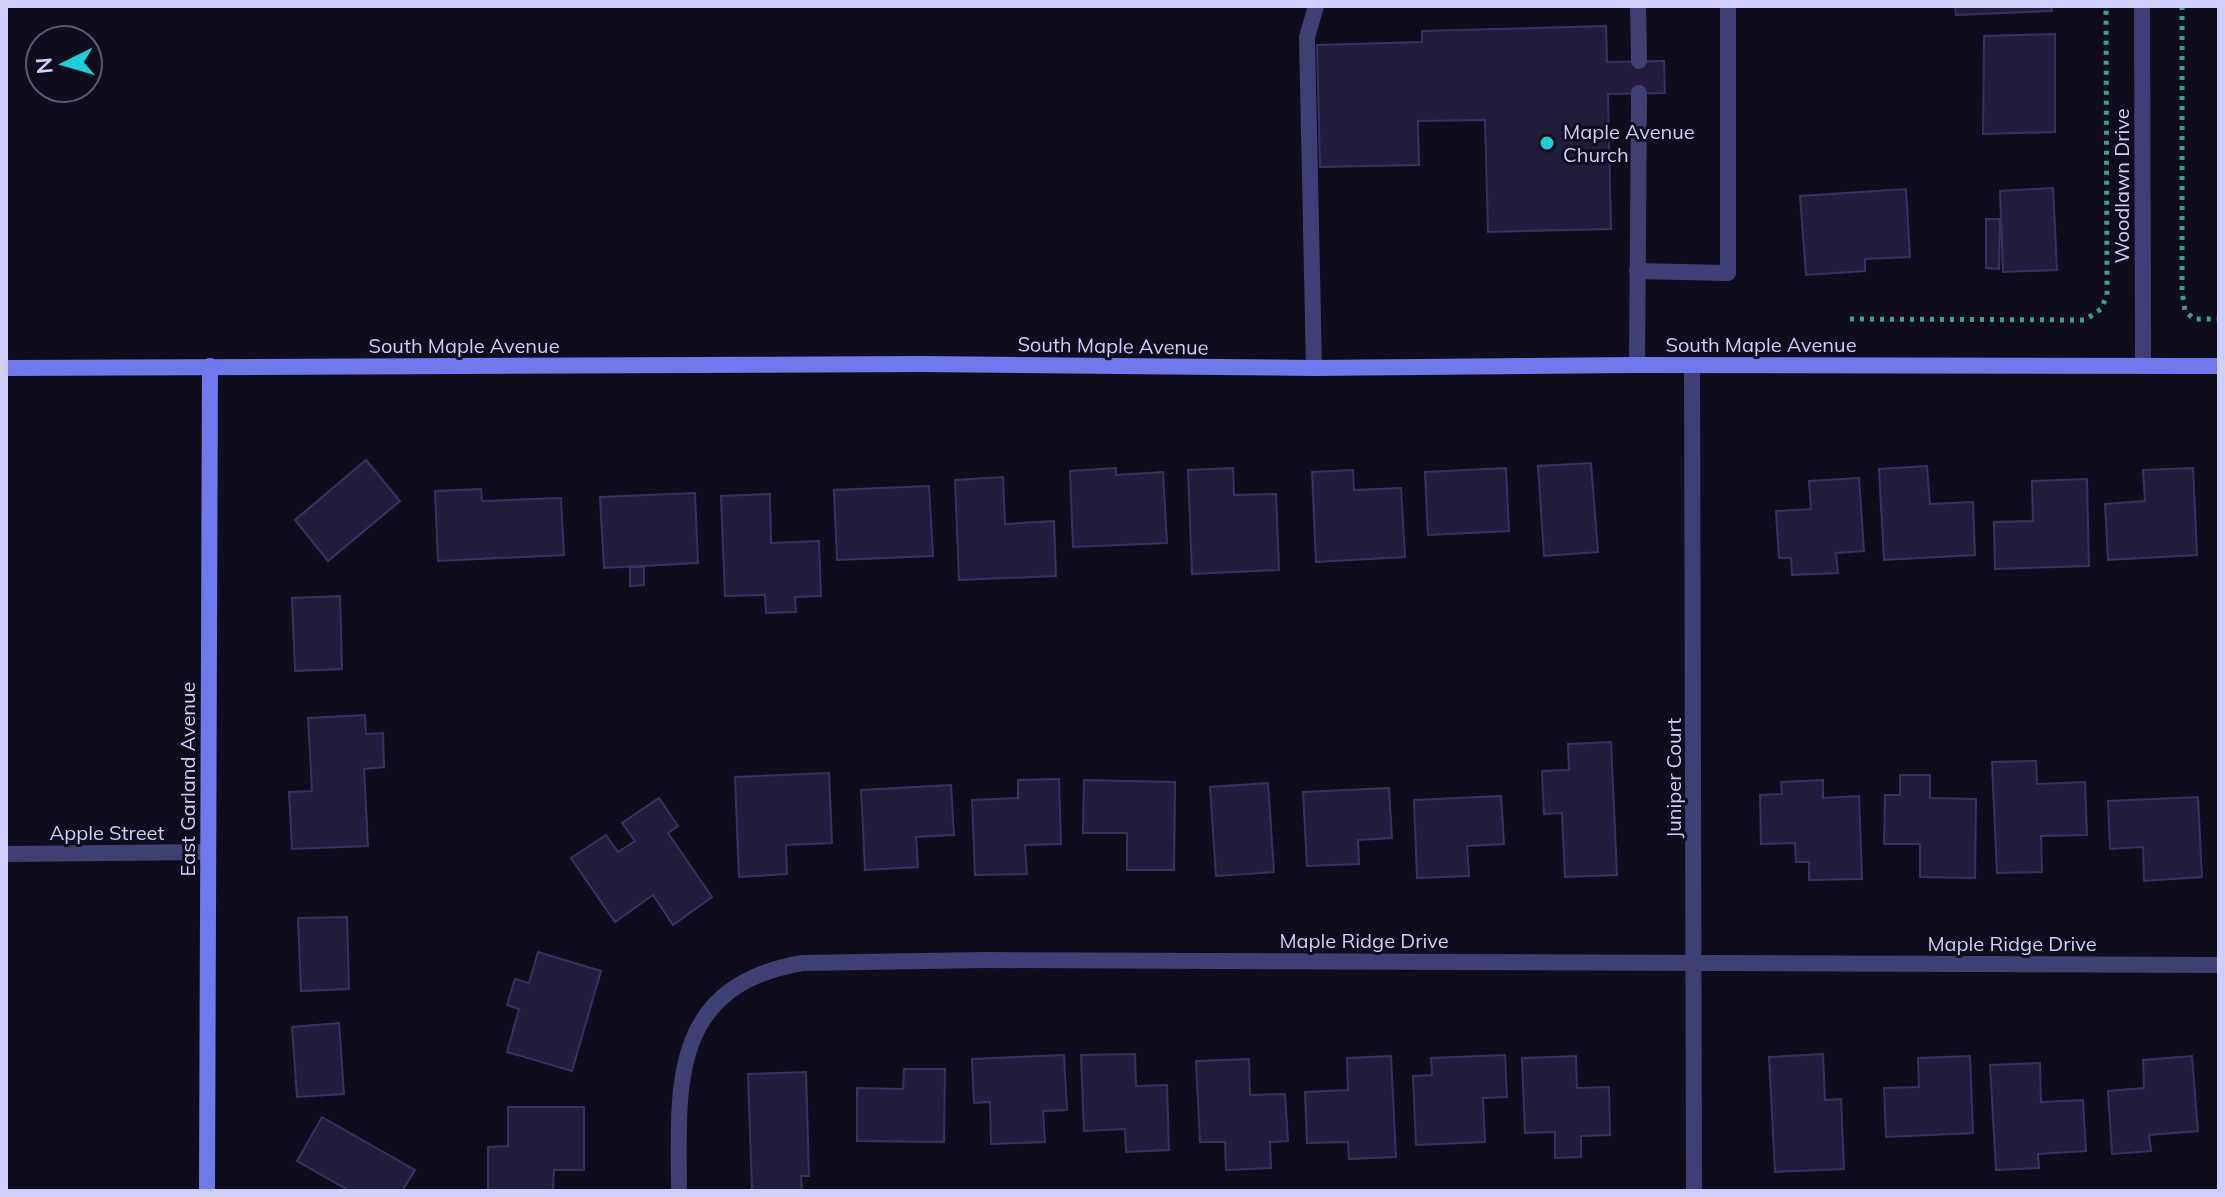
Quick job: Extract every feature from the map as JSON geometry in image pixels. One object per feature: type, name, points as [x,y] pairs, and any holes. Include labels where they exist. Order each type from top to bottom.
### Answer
[{"type":"main road","name":"South Maple Avenue","points":[[6,368],[922,364],[1314,368],[2219,366]]},
{"type":"main road","name":"East Garland Avenue","points":[[207,1191],[210,366]]},
{"type":"street","points":[[1314,368],[1307,37],[1316,6]]},
{"type":"street","points":[[1638,6],[1639,61]]},
{"type":"street","points":[[1637,271],[1728,273],[1728,6]]},
{"type":"street","name":"Woodlawn Drive","points":[[2142,6],[2143,366]]},
{"type":"street","points":[[1637,365],[1639,93]]},
{"type":"street","name":"Juniper Court","points":[[1692,365],[1694,1191]]},
{"type":"street","name":"Apple Street","points":[[6,854],[208,852]]},
{"type":"street","name":"Maple Ridge Drive","points":[[679,1191],[678,1113],[685,1056],[699,1026],[719,1001],[744,981],[774,968],[802,963],[985,960],[2219,965]]},
{"type":"path","points":[[1850,319],[2085,320],[2101,309],[2107,295],[2106,6]]},
{"type":"path","points":[[2182,6],[2182,291],[2185,311],[2194,319],[2219,319]]},
{"type":"building","points":[[1955,6],[2051,6],[2052,11],[1956,15]]},
{"type":"building","name":"Maple Avenue Church","points":[[1606,26],[1607,62],[1664,61],[1665,93],[1608,94],[1611,229],[1488,232],[1485,120],[1418,121],[1419,165],[1320,167],[1317,45],[1422,42],[1422,31]]},
{"type":"building","points":[[2055,34],[2055,132],[1983,134],[1984,36]]},
{"type":"building","points":[[2053,188],[2057,270],[2003,272],[2000,191]]},
{"type":"building","points":[[1906,189],[1910,257],[1865,259],[1865,271],[1806,275],[1800,196]]},
{"type":"building","points":[[1986,219],[2000,219],[1999,269],[1986,268]]},
{"type":"building","points":[[366,460],[400,501],[328,561],[295,520]]},
{"type":"building","points":[[1591,463],[1598,552],[1544,556],[1538,466]]},
{"type":"building","points":[[1927,466],[1930,504],[1973,502],[1975,555],[1884,560],[1879,469]]},
{"type":"building","points":[[1116,468],[1116,475],[1163,472],[1167,543],[1073,547],[1070,471]]},
{"type":"building","points":[[1233,468],[1234,495],[1276,494],[1279,570],[1192,574],[1188,470]]},
{"type":"building","points":[[1506,468],[1509,531],[1428,535],[1425,472]]},
{"type":"building","points":[[2193,468],[2197,555],[2108,560],[2105,504],[2145,501],[2143,470]]},
{"type":"building","points":[[1353,470],[1354,490],[1401,488],[1405,557],[1316,562],[1312,472]]},
{"type":"building","points":[[1003,477],[1005,524],[1054,521],[1056,576],[959,580],[955,480]]},
{"type":"building","points":[[1859,478],[1864,551],[1836,553],[1838,573],[1792,575],[1791,558],[1779,558],[1776,511],[1811,509],[1809,481]]},
{"type":"building","points":[[2087,479],[2089,566],[1995,569],[1994,522],[2033,521],[2032,481]]},
{"type":"building","points":[[929,486],[933,556],[837,560],[834,490]]},
{"type":"building","points":[[481,489],[482,501],[561,498],[564,555],[438,561],[435,491]]},
{"type":"building","points":[[695,493],[698,563],[604,568],[600,497]]},
{"type":"building","points":[[770,494],[771,543],[819,541],[821,596],[795,597],[796,612],[766,613],[765,595],[725,596],[721,496]]},
{"type":"building","points":[[630,567],[644,567],[644,585],[630,586]]},
{"type":"building","points":[[340,596],[342,669],[295,671],[292,598]]},
{"type":"building","points":[[365,715],[366,734],[383,733],[384,767],[364,769],[368,846],[292,849],[289,792],[312,791],[308,718]]},
{"type":"building","points":[[1611,742],[1617,875],[1565,877],[1562,813],[1544,814],[1542,771],[1569,770],[1568,744]]},
{"type":"building","points":[[2036,761],[2037,784],[2085,782],[2087,835],[2041,836],[2042,872],[1997,873],[1992,762]]},
{"type":"building","points":[[829,773],[832,843],[786,845],[787,874],[739,877],[735,777]]},
{"type":"building","points":[[1900,775],[1930,775],[1930,798],[1976,799],[1975,878],[1920,877],[1920,844],[1884,844],[1885,795],[1900,795]]},
{"type":"building","points":[[1059,779],[1061,844],[1025,845],[1027,874],[975,875],[972,800],[1018,798],[1018,780]]},
{"type":"building","points":[[1084,780],[1175,782],[1174,870],[1127,870],[1127,833],[1083,833]]},
{"type":"building","points":[[1823,780],[1823,798],[1859,796],[1862,879],[1809,880],[1809,862],[1796,862],[1795,843],[1761,844],[1760,795],[1782,794],[1781,782]]},
{"type":"building","points":[[1268,783],[1274,872],[1216,876],[1210,787]]},
{"type":"building","points":[[951,785],[954,835],[916,837],[918,867],[865,870],[861,790]]},
{"type":"building","points":[[1389,788],[1392,838],[1358,840],[1359,864],[1307,866],[1303,792]]},
{"type":"building","points":[[1501,796],[1504,844],[1467,846],[1469,876],[1417,878],[1414,800]]},
{"type":"building","points":[[2198,797],[2202,877],[2144,881],[2143,847],[2110,849],[2108,801]]},
{"type":"building","points":[[659,798],[678,826],[668,833],[712,897],[673,925],[653,895],[615,922],[571,858],[606,835],[618,852],[635,841],[622,823]]},
{"type":"building","points":[[347,917],[349,989],[301,991],[298,918]]},
{"type":"building","points":[[538,952],[601,971],[572,1071],[507,1052],[519,1009],[507,1005],[515,979],[529,983]]},
{"type":"building","points":[[339,1023],[344,1094],[297,1097],[292,1027]]},
{"type":"building","points":[[1135,1054],[1136,1086],[1167,1085],[1169,1150],[1126,1152],[1125,1129],[1084,1131],[1081,1055]]},
{"type":"building","points":[[1823,1054],[1825,1100],[1841,1099],[1844,1169],[1775,1172],[1769,1057]]},
{"type":"building","points":[[1064,1055],[1067,1110],[1043,1111],[1045,1142],[991,1144],[990,1102],[974,1103],[972,1059]]},
{"type":"building","points":[[1505,1055],[1507,1097],[1483,1098],[1485,1142],[1416,1145],[1413,1076],[1432,1075],[1431,1058]]},
{"type":"building","points":[[1391,1056],[1396,1157],[1349,1159],[1348,1142],[1307,1143],[1305,1092],[1348,1090],[1347,1058]]},
{"type":"building","points":[[1576,1056],[1577,1088],[1609,1087],[1610,1135],[1581,1136],[1581,1157],[1555,1158],[1555,1132],[1525,1133],[1522,1058]]},
{"type":"building","points":[[1970,1056],[1973,1133],[1886,1137],[1884,1088],[1919,1087],[1918,1058]]},
{"type":"building","points":[[2192,1056],[2198,1131],[2149,1135],[2151,1151],[2112,1154],[2108,1091],[2144,1088],[2143,1060]]},
{"type":"building","points":[[1249,1059],[1250,1095],[1285,1094],[1288,1141],[1270,1142],[1271,1168],[1226,1170],[1225,1142],[1200,1142],[1196,1061]]},
{"type":"building","points":[[2040,1063],[2041,1102],[2083,1100],[2086,1151],[2038,1154],[2039,1168],[1996,1170],[1990,1065]]},
{"type":"building","points":[[904,1069],[945,1069],[944,1142],[857,1141],[857,1088],[903,1089]]},
{"type":"building","points":[[806,1072],[809,1176],[801,1176],[802,1191],[752,1191],[748,1074]]},
{"type":"building","points":[[508,1107],[584,1107],[584,1170],[554,1170],[553,1191],[488,1191],[488,1147],[508,1146]]},
{"type":"building","points":[[322,1117],[415,1170],[402,1191],[350,1191],[297,1161]]},
{"type":"place","name":"Maple Avenue Church","points":[[1547,143]]}]
